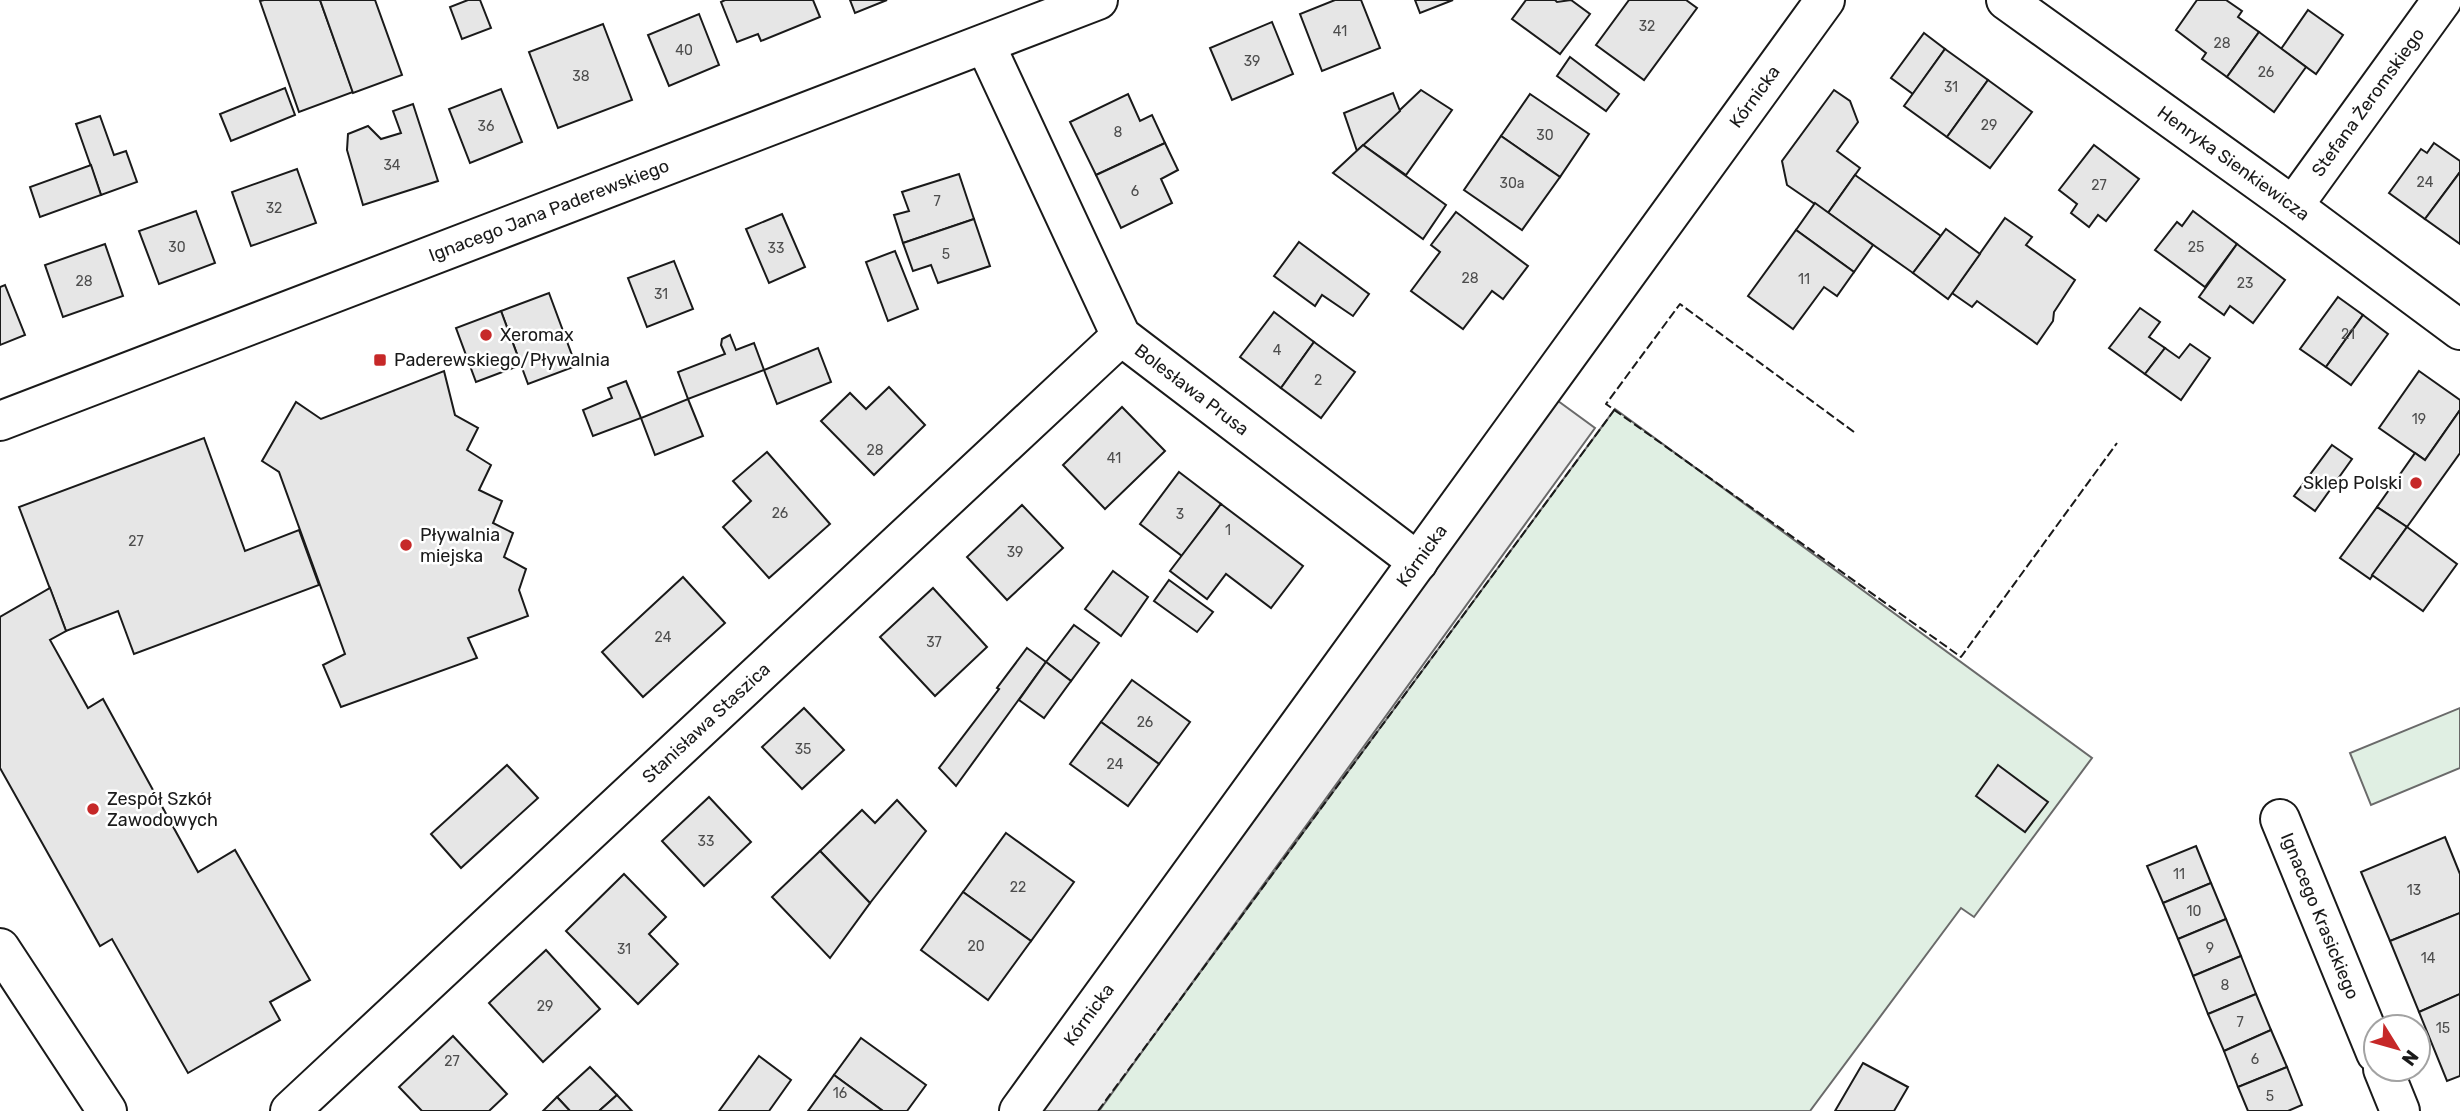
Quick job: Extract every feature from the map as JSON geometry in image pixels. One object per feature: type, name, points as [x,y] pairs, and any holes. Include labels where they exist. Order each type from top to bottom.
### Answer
[{"type":"street","name":"Ignacego Jana Paderewskiego","points":[[0,421],[1098,0]]},
{"type":"street","name":"Kórnicka","points":[[1019,1111],[1825,0]]},
{"type":"street","name":"Henryka Sienkiewicza","points":[[2006,0],[2460,330]]},
{"type":"street","name":"Stefana Żeromskiego","points":[[2292,206],[2442,0]]},
{"type":"street","name":"Bolesława Prusa","points":[[985,44],[1121,336],[1418,562]]},
{"type":"street","name":"Stanisława Staszica","points":[[290,1111],[1121,336]]},
{"type":"street","name":"Ignacego Krasickiego","points":[[2280,820],[2362,1019]]},
{"type":"street","points":[[0,948],[107,1111]]},
{"type":"street","points":[[2389,1083],[2400,1111]]},
{"type":"green space","points":[[1615,409],[2092,758],[1974,917],[1961,908],[1810,1111],[1098,1111]]},
{"type":"green space","points":[[2460,708],[2460,768],[2371,805],[2350,753]]},
{"type":"shaded area","points":[[1543,390],[1595,428],[1099,1111],[1019,1111]]},
{"type":"building","points":[[320,0],[353,92],[299,112],[260,1]]},
{"type":"building","points":[[320,0],[375,0],[402,75],[353,93]]},
{"type":"building","points":[[468,0],[480,0],[491,28],[462,39],[450,7]]},
{"type":"building","points":[[813,0],[820,17],[761,41],[758,34],[737,42],[721,2]]},
{"type":"building","points":[[850,0],[887,0],[855,13]]},
{"type":"building","points":[[1335,0],[1361,0],[1380,48],[1322,71],[1300,14]]},
{"type":"building","points":[[1415,0],[1453,0],[1420,13]]},
{"type":"building","points":[[1526,0],[1571,0],[1590,14],[1560,54],[1512,19]]},
{"type":"building","points":[[1629,0],[1686,0],[1697,8],[1644,80],[1596,45]]},
{"type":"building","points":[[2197,0],[2226,0],[2242,11],[2238,17],[2259,32],[2227,77],[2202,59],[2206,53],[2176,30]]},
{"type":"building","points":[[2308,10],[2343,35],[2316,74],[2281,49]]},
{"type":"building","points":[[699,14],[719,65],[669,86],[648,35]]},
{"type":"building","points":[[1272,22],[1293,74],[1232,100],[1210,48]]},
{"type":"building","points":[[603,24],[632,100],[558,128],[529,52]]},
{"type":"building","points":[[2259,32],[2306,67],[2274,112],[2227,77]]},
{"type":"building","points":[[1924,33],[1945,49],[1913,94],[1891,78]]},
{"type":"building","points":[[1945,49],[1988,80],[1947,137],[1904,106]]},
{"type":"building","points":[[1570,57],[1619,94],[1606,111],[1557,76]]},
{"type":"building","points":[[1988,80],[2032,112],[1990,168],[1947,137]]},
{"type":"building","points":[[285,88],[295,115],[231,141],[220,114]]},
{"type":"building","points":[[501,89],[522,142],[470,163],[449,109]]},
{"type":"building","points":[[1421,90],[1452,110],[1406,175],[1363,145]]},
{"type":"building","points":[[1834,90],[1850,101],[1858,122],[1837,151],[1860,168],[1828,213],[1787,185],[1782,161]]},
{"type":"building","points":[[1393,93],[1400,111],[1357,151],[1344,113]]},
{"type":"building","points":[[1128,94],[1140,121],[1152,115],[1165,143],[1096,175],[1070,122]]},
{"type":"building","points":[[1530,94],[1589,134],[1560,177],[1501,136]]},
{"type":"building","points":[[413,104],[438,181],[363,205],[347,150],[348,134],[368,126],[381,139],[401,133],[393,111]]},
{"type":"building","points":[[100,116],[114,155],[126,151],[137,182],[101,195],[76,124]]},
{"type":"building","points":[[1501,136],[1560,177],[1522,230],[1464,190]]},
{"type":"building","points":[[1165,143],[1178,170],[1161,179],[1172,203],[1121,228],[1096,175]]},
{"type":"building","points":[[2434,143],[2460,161],[2460,172],[2425,219],[2389,193],[2421,149],[2427,153]]},
{"type":"building","points":[[1363,145],[1446,205],[1423,239],[1333,173]]},
{"type":"building","points":[[2094,145],[2139,179],[2106,221],[2098,215],[2089,227],[2071,213],[2077,204],[2059,190]]},
{"type":"building","points":[[91,165],[101,195],[40,217],[30,187]]},
{"type":"building","points":[[297,169],[316,223],[251,246],[232,192]]},
{"type":"building","points":[[2460,172],[2460,244],[2425,219]]},
{"type":"building","points":[[959,174],[974,219],[903,243],[894,215],[909,211],[902,192]]},
{"type":"building","points":[[1855,175],[1941,236],[1913,273],[1828,213]]},
{"type":"building","points":[[1815,203],[1873,245],[1854,272],[1796,230]]},
{"type":"building","points":[[196,211],[215,263],[159,284],[139,231]]},
{"type":"building","points":[[2193,211],[2237,244],[2205,287],[2155,250],[2177,222],[2182,226]]},
{"type":"building","points":[[1456,212],[1528,266],[1503,299],[1492,291],[1463,329],[1411,291],[1440,252],[1431,245]]},
{"type":"building","points":[[782,214],[805,267],[769,283],[746,229]]},
{"type":"building","points":[[2005,218],[2032,237],[2026,245],[2075,280],[2037,344],[1977,301],[1972,307],[1952,293]]},
{"type":"building","points":[[974,219],[990,266],[938,283],[931,265],[913,271],[903,243]]},
{"type":"building","points":[[1946,229],[1980,254],[1948,299],[1913,273]]},
{"type":"building","points":[[1796,230],[1854,272],[1837,296],[1824,287],[1793,329],[1748,296]]},
{"type":"building","points":[[1299,242],[1369,294],[1353,316],[1322,295],[1315,306],[1274,276]]},
{"type":"building","points":[[105,244],[123,296],[63,317],[45,265]]},
{"type":"building","points":[[2237,244],[2285,280],[2253,323],[2230,306],[2224,315],[2199,297]]},
{"type":"building","points":[[895,251],[918,309],[888,321],[866,262]]},
{"type":"building","points":[[674,261],[693,309],[647,327],[628,278]]},
{"type":"building","points":[[5,285],[25,335],[0,345],[0,287]]},
{"type":"building","points":[[549,293],[576,366],[528,384],[501,311]]},
{"type":"building","points":[[2338,297],[2363,315],[2326,367],[2300,349]]},
{"type":"building","points":[[2140,308],[2160,322],[2149,337],[2165,348],[2145,374],[2109,348]]},
{"type":"building","points":[[501,311],[521,365],[476,382],[456,328]]},
{"type":"building","points":[[1274,312],[1314,342],[1281,388],[1240,357]]},
{"type":"building","points":[[2363,315],[2388,334],[2351,385],[2326,367]]},
{"type":"building","points":[[730,335],[736,350],[754,343],[764,370],[688,399],[678,372],[725,354],[721,345],[722,339]]},
{"type":"building","points":[[1314,342],[1355,372],[1321,418],[1281,388]]},
{"type":"building","points":[[2190,344],[2210,358],[2181,400],[2145,374],[2165,348],[2179,358]]},
{"type":"building","points":[[818,348],[831,382],[777,404],[764,370]]},
{"type":"building","name":"Pływalnia miejska","points":[[444,371],[455,415],[478,428],[467,450],[491,465],[479,490],[502,501],[493,523],[513,533],[504,557],[526,569],[519,590],[528,616],[468,638],[477,658],[341,707],[323,665],[345,654],[279,472],[262,461],[296,402],[321,419]]},
{"type":"building","points":[[2419,371],[2460,400],[2460,410],[2425,460],[2379,428]]},
{"type":"building","points":[[626,381],[641,418],[593,436],[583,410],[612,398],[608,388]]},
{"type":"building","points":[[889,387],[925,425],[874,475],[821,421],[850,393],[866,409]]},
{"type":"building","points":[[688,399],[703,436],[655,455],[641,418]]},
{"type":"building","points":[[1122,407],[1165,451],[1105,509],[1063,465]]},
{"type":"building","name":"Sklep Polski","points":[[2460,410],[2460,453],[2407,527],[2377,507],[2415,453],[2425,460]]},
{"type":"building","points":[[204,438],[245,551],[299,530],[319,585],[134,654],[118,611],[66,631],[19,507]]},
{"type":"building","points":[[2332,445],[2352,459],[2315,511],[2294,496]]},
{"type":"building","points":[[767,452],[830,524],[769,578],[723,527],[751,501],[733,481]]},
{"type":"building","points":[[1179,472],[1221,504],[1182,556],[1140,524]]},
{"type":"building","points":[[1221,504],[1303,566],[1271,608],[1226,574],[1207,599],[1170,571]]},
{"type":"building","points":[[1022,505],[1063,548],[1007,600],[967,557]]},
{"type":"building","points":[[2377,507],[2407,527],[2370,579],[2340,558]]},
{"type":"building","points":[[2407,527],[2457,564],[2423,611],[2372,575]]},
{"type":"building","points":[[1113,571],[1148,597],[1121,636],[1085,609]]},
{"type":"building","points":[[683,577],[725,623],[643,697],[602,652]]},
{"type":"building","points":[[1169,580],[1213,612],[1197,632],[1154,601]]},
{"type":"building","name":"Zespół Szkół Zawodowych","points":[[50,588],[66,631],[50,640],[88,708],[103,699],[198,872],[235,850],[310,980],[270,1002],[280,1020],[188,1073],[112,939],[100,946],[0,768],[0,617]]},
{"type":"building","points":[[933,588],[987,647],[935,696],[880,637]]},
{"type":"building","points":[[1074,625],[1099,643],[1071,681],[1046,662]]},
{"type":"building","points":[[1027,648],[1046,662],[956,786],[939,768]]},
{"type":"building","points":[[1046,662],[1071,681],[1044,718],[1019,700]]},
{"type":"building","points":[[1132,680],[1190,722],[1159,764],[1101,722]]},
{"type":"building","points":[[804,708],[844,750],[802,789],[762,747]]},
{"type":"building","points":[[1101,722],[1159,764],[1128,806],[1070,764]]},
{"type":"building","points":[[507,765],[538,798],[461,868],[431,834]]},
{"type":"building","points":[[1998,765],[2048,802],[2025,832],[1976,796]]},
{"type":"building","points":[[709,797],[751,842],[704,886],[662,841]]},
{"type":"building","points":[[897,800],[926,831],[870,903],[820,851],[862,810],[875,823]]},
{"type":"building","points":[[1006,833],[1074,882],[1031,941],[963,892]]},
{"type":"building","points":[[2445,837],[2460,874],[2460,913],[2390,941],[2361,872]]},
{"type":"building","points":[[2196,846],[2211,883],[2163,903],[2147,866]]},
{"type":"building","points":[[820,851],[870,903],[830,958],[772,897]]},
{"type":"building","points":[[624,874],[666,917],[649,934],[678,964],[638,1004],[566,931]]},
{"type":"building","points":[[2211,883],[2226,919],[2178,939],[2163,903]]},
{"type":"building","points":[[963,892],[1031,941],[988,1000],[921,950]]},
{"type":"building","points":[[2460,913],[2460,994],[2419,1012],[2390,941]]},
{"type":"building","points":[[2226,919],[2241,956],[2193,976],[2178,939]]},
{"type":"building","points":[[546,950],[600,1009],[543,1062],[489,1003]]},
{"type":"building","points":[[2241,956],[2256,994],[2208,1014],[2193,976]]},
{"type":"building","points":[[2256,994],[2271,1030],[2224,1051],[2208,1014]]},
{"type":"building","points":[[2460,994],[2460,1076],[2447,1081],[2432,1044],[2432,1013],[2419,1012]]},
{"type":"building","points":[[2271,1030],[2287,1067],[2238,1087],[2224,1051]]},
{"type":"building","points":[[453,1036],[507,1094],[489,1111],[422,1111],[399,1087]]},
{"type":"building","points":[[861,1038],[926,1085],[907,1111],[883,1111],[834,1075]]},
{"type":"building","points":[[759,1056],[791,1080],[769,1111],[719,1111]]},
{"type":"building","points":[[1863,1063],[1908,1087],[1894,1111],[1835,1111]]},
{"type":"building","points":[[590,1067],[617,1095],[599,1111],[570,1111],[557,1097]]},
{"type":"building","points":[[2287,1067],[2302,1105],[2288,1111],[2248,1111],[2238,1087]]},
{"type":"building","points":[[834,1075],[883,1111],[808,1111]]},
{"type":"building","points":[[617,1095],[632,1111],[599,1111]]},
{"type":"building","points":[[557,1097],[570,1111],[543,1111]]},
{"type":"fence","points":[[1854,432],[1680,304],[1606,404],[1961,657],[2117,443]]},
{"type":"fence","points":[[1098,1111],[1615,409]]},
{"type":"place","name":"Xeromax","points":[[486,335]]},
{"type":"place","name":"Paderewskiego/Pływalnia","points":[[380,360]]},
{"type":"place","name":"Sklep Polski","points":[[2416,483]]},
{"type":"place","name":"Pływalnia miejska","points":[[406,545]]},
{"type":"place","name":"Zespół Szkół Zawodowych","points":[[93,809]]}]
